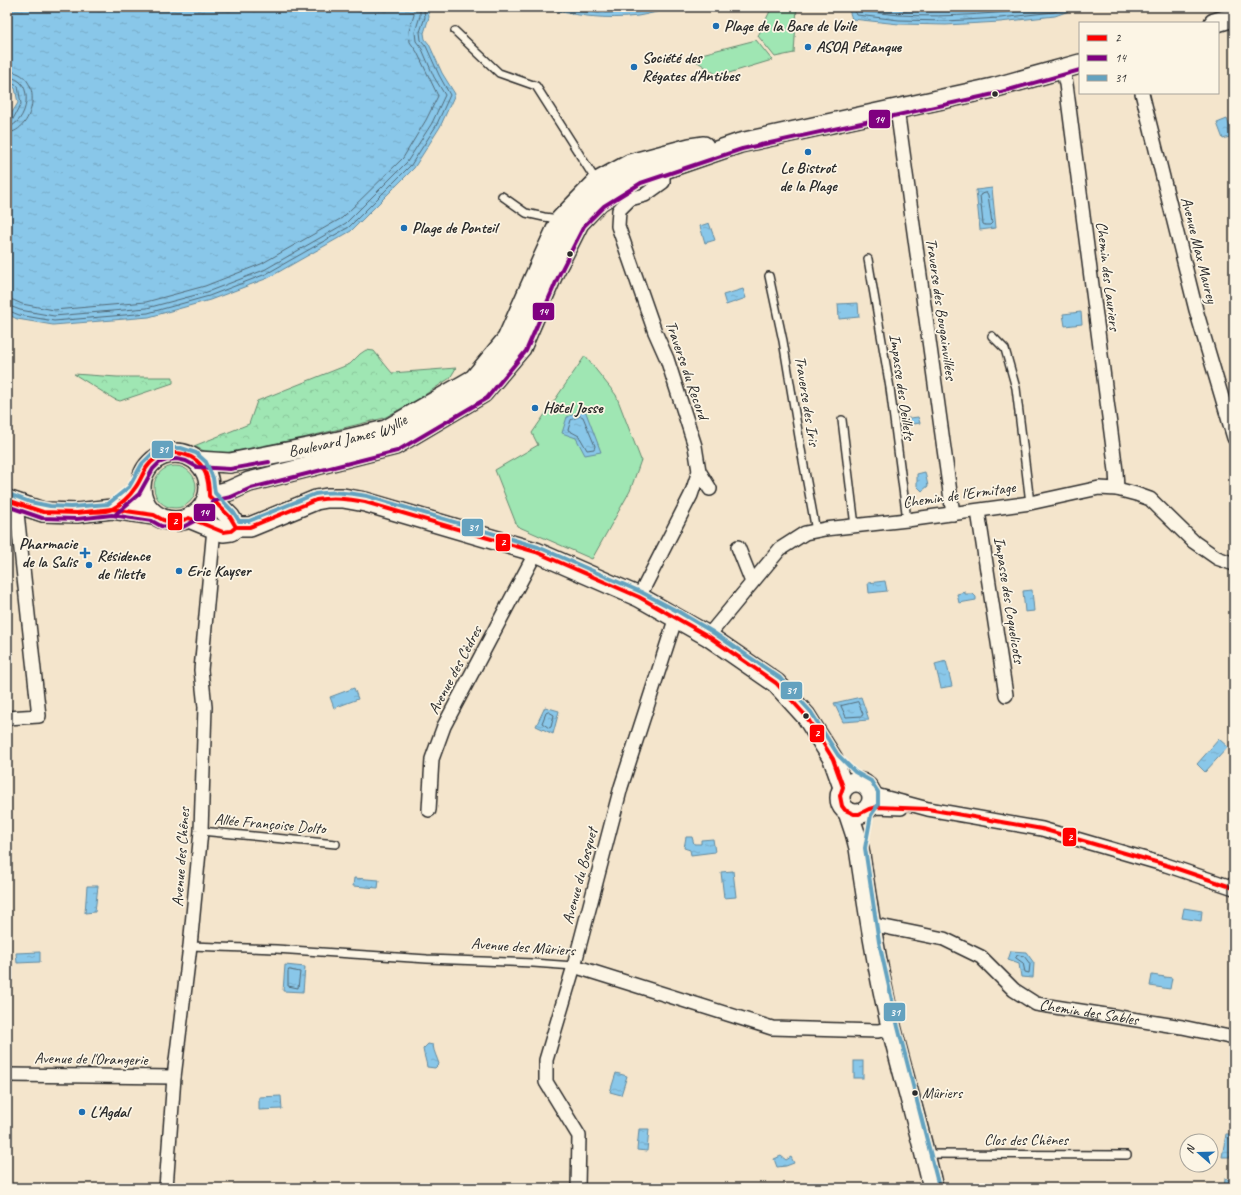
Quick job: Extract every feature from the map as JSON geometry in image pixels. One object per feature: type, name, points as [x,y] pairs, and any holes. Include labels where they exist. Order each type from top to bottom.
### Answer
[{"type":"street","points":[[1217,22],[1234,17]]},
{"type":"street","name":"Boulevard James Wyllie","points":[[198,462],[230,463],[318,446],[386,430],[483,393],[495,366],[521,348],[548,266],[561,219],[605,188],[630,164],[690,148],[740,143],[993,88],[1079,64]]},
{"type":"street","name":"Chemin des Lauriers","points":[[1062,69],[1066,84],[1116,471],[1117,489]]},
{"type":"street","name":"Avenue Max Maurey","points":[[1142,94],[1196,310],[1234,438]]},
{"type":"street","name":"Traverse des Bougainvillées","points":[[896,109],[953,514]]},
{"type":"street","name":"Boulevard James Wyllie","points":[[548,266],[564,254],[579,223],[605,188],[663,170],[740,143]]},
{"type":"street","name":"Traverse du Record","points":[[639,597],[691,495],[699,471],[695,446],[674,380],[618,226],[619,210],[630,200],[645,194],[663,182],[663,170]]},
{"type":"street","name":"Boulevard James Wyllie","points":[[219,498],[249,482],[395,445],[428,415]]},
{"type":"street","points":[[112,509],[134,490],[148,465],[156,458],[166,454],[177,453],[188,455],[198,462],[204,469],[236,527]]},
{"type":"street","points":[[699,471],[710,490]]},
{"type":"street","points":[[142,475],[140,486],[141,497],[146,507],[154,515],[163,520],[172,522],[190,518],[203,506],[219,498]]},
{"type":"street","name":"Chemin de l'Ermitage","points":[[708,636],[780,549],[805,533],[978,511],[1030,503],[1099,488],[1117,489],[1150,499],[1194,542],[1217,558],[1234,564]]},
{"type":"street","points":[[214,528],[219,498]]},
{"type":"street","points":[[190,518],[223,532],[231,531],[236,527],[250,527],[316,500],[343,498],[365,502],[536,552],[639,597],[676,617],[708,636],[776,682],[806,716],[833,758],[851,777],[850,784],[840,796],[840,801],[845,810],[863,807],[928,809],[1042,829],[1166,865],[1234,888]]},
{"type":"street","points":[[7,718],[39,716],[11,502],[43,512],[78,513],[112,509],[154,515]]},
{"type":"street","name":"Impasse des Coquelicots","points":[[978,511],[1006,695]]},
{"type":"street","name":"Avenue des Chênes","points":[[166,1188],[174,1077],[190,946],[201,832],[205,707],[201,670],[214,528]]},
{"type":"street","points":[[738,547],[752,582]]},
{"type":"street","name":"Avenue des Cèdres","points":[[429,810],[432,759],[444,726],[536,552]]},
{"type":"street","name":"Avenue du Bosquet","points":[[578,1188],[579,1136],[546,1082],[546,1060],[574,966],[621,787],[676,617]]},
{"type":"street","points":[[850,784],[867,785],[859,848],[873,943],[892,1028],[933,1188]]},
{"type":"street","name":"Chemin des Sables","points":[[870,924],[944,939],[981,957],[1014,990],[1036,1004],[1182,1027],[1234,1038]]},
{"type":"street","name":"Avenue des Mûriers","points":[[574,966],[772,1028],[878,1031],[892,1028]]},
{"type":"street","name":"Avenue de l'Orangerie","points":[[7,1075],[174,1077]]},
{"type":"lane","points":[[455,31],[499,72],[536,86],[605,188]]},
{"type":"lane","points":[[502,196],[526,213],[561,219]]},
{"type":"lane","name":"Impasse des Oeillets","points":[[868,259],[890,388],[907,520]]},
{"type":"lane","name":"Traverse des Iris","points":[[769,276],[783,341],[816,531]]},
{"type":"lane","points":[[992,336],[1005,349],[1016,388],[1030,503]]},
{"type":"lane","points":[[842,420],[855,526]]},
{"type":"lane","name":"Allée Françoise Dolto","points":[[201,832],[336,844]]},
{"type":"lane","name":"Avenue des Mûriers","points":[[190,946],[276,949],[427,959],[574,966]]},
{"type":"lane","name":"Clos des Chênes","points":[[925,1154],[1126,1155]]},
{"type":"green space","points":[[772,7],[797,7],[794,53],[775,57],[758,36]]},
{"type":"green space","points":[[756,40],[772,60],[719,76],[690,57]]},
{"type":"green space","points":[[366,350],[374,351],[392,373],[456,368],[450,378],[420,398],[384,418],[303,438],[225,453],[206,452],[194,446],[249,424],[257,401],[350,364]]},
{"type":"green space","points":[[585,356],[616,395],[641,460],[630,491],[592,559],[517,526],[495,470],[538,445],[532,433]]},
{"type":"green space","points":[[74,374],[117,377],[173,377],[173,383],[120,401],[114,399]]},
{"type":"green space","points":[[171,466],[179,466],[190,472],[196,483],[196,491],[190,502],[179,508],[171,508],[160,502],[154,491],[154,483],[160,472]]},
{"type":"water","points":[[7,7],[430,7],[428,11],[429,17],[424,33],[425,39],[429,44],[442,73],[455,94],[440,127],[414,168],[351,231],[268,278],[210,300],[149,317],[53,325],[17,319],[7,314],[7,119],[18,103],[15,88],[7,85]]},
{"type":"water","points":[[543,7],[676,7],[638,16],[615,18],[578,15]]},
{"type":"water","points":[[848,7],[1080,7],[1055,16],[1000,22],[946,25],[899,24],[852,19]]},
{"type":"water","points":[[1227,119],[1233,136],[1223,139],[1217,123]]},
{"type":"water","points":[[992,188],[996,228],[980,230],[976,190]]},
{"type":"water","points":[[709,223],[715,240],[705,243],[700,226]]},
{"type":"water","points":[[743,289],[746,298],[726,305],[723,295]]},
{"type":"water","points":[[858,303],[859,317],[839,319],[838,304]]},
{"type":"water","points":[[1081,312],[1082,324],[1065,326],[1063,314]]},
{"type":"water","points":[[585,410],[601,452],[585,455],[576,438],[562,433],[567,417]]},
{"type":"water","points":[[918,417],[920,423],[902,426],[902,419]]},
{"type":"water","points":[[925,472],[928,486],[922,491],[917,486],[917,474]]},
{"type":"water","points":[[885,581],[887,591],[869,593],[868,583]]},
{"type":"water","points":[[1032,590],[1034,611],[1025,612],[1023,591]]},
{"type":"water","points":[[965,592],[965,594],[973,594],[976,597],[976,600],[959,603],[957,594]]},
{"type":"water","points":[[946,661],[952,686],[941,688],[935,664]]},
{"type":"water","points":[[354,688],[358,699],[334,708],[330,697]]},
{"type":"water","points":[[861,697],[869,720],[843,722],[834,703]]},
{"type":"water","points":[[545,707],[559,711],[553,734],[536,726]]},
{"type":"water","points":[[1219,739],[1228,747],[1205,772],[1197,764]]},
{"type":"water","points":[[686,837],[692,837],[694,844],[701,844],[701,840],[713,839],[715,852],[691,855],[690,850],[684,848]]},
{"type":"water","points":[[733,871],[736,897],[724,898],[721,872]]},
{"type":"water","points":[[354,878],[379,880],[378,888],[353,886]]},
{"type":"water","points":[[87,886],[98,886],[95,912],[85,913]]},
{"type":"water","points":[[1184,908],[1202,911],[1201,921],[1182,918]]},
{"type":"water","points":[[1011,951],[1026,952],[1034,963],[1033,978],[1021,977],[1019,964],[1008,960]]},
{"type":"water","points":[[40,952],[40,962],[17,963],[16,953]]},
{"type":"water","points":[[285,965],[305,967],[303,992],[283,991]]},
{"type":"water","points":[[1152,975],[1172,978],[1170,989],[1150,986]]},
{"type":"water","points":[[428,1044],[433,1045],[439,1064],[435,1068],[427,1067],[423,1049]]},
{"type":"water","points":[[854,1061],[863,1061],[863,1078],[854,1078]]},
{"type":"water","points":[[616,1073],[627,1076],[621,1095],[610,1092]]},
{"type":"water","points":[[281,1096],[282,1109],[259,1110],[259,1097]]},
{"type":"water","points":[[639,1129],[649,1129],[647,1151],[637,1150]]},
{"type":"water","points":[[1226,1134],[1234,1134],[1233,1157],[1222,1157]]},
{"type":"water","points":[[781,1156],[786,1160],[791,1157],[794,1163],[777,1167],[774,1159]]},
{"type":"water","points":[[1225,1179],[1234,1180],[1234,1188],[1224,1188]]},
{"type":"transit line","name":"14","points":[[7,506],[42,518],[77,519],[112,515],[152,521],[161,526],[172,528],[183,527],[200,518],[213,501],[231,497],[251,488],[397,451],[487,398],[526,351],[559,275],[584,226],[604,206],[641,183],[742,149],[994,94],[1079,70]]},
{"type":"transit line","name":"31","points":[[9,494],[30,502],[50,506],[71,507],[108,504],[129,487],[142,464],[153,453],[167,448],[181,448],[196,453],[206,462],[213,478],[215,493],[234,513],[239,521],[249,521],[315,494],[341,493],[367,496],[538,547],[641,592],[711,631],[780,678],[811,712],[838,755],[855,772],[871,781],[878,792],[878,805],[871,815],[865,848],[879,942],[898,1027],[939,1187]]},
{"type":"transit line","name":"2","points":[[85,512],[106,511],[115,507],[125,500],[133,491],[151,462],[156,458],[167,454],[179,453],[191,457],[200,464],[206,474],[209,496],[230,517],[236,527]]},
{"type":"transit line","name":"14","points":[[116,514],[139,494],[153,469],[159,463],[167,460],[177,459],[186,461],[197,467],[230,469],[269,462]]},
{"type":"transit line","name":"2","points":[[7,500],[43,512],[77,513],[112,509],[154,515],[171,522],[189,518],[223,532],[231,531],[236,527],[250,527],[316,500],[347,499],[365,502],[536,552],[639,597],[708,636],[776,683],[806,716],[833,759],[843,787],[840,796],[842,806],[845,810],[854,814],[859,814],[877,807],[928,809],[1042,829],[1166,865],[1234,888]]},
{"type":"place","name":"Plage de la Base de Voile","points":[[716,26]]},
{"type":"place","name":"ASOA Pétanque","points":[[808,47]]},
{"type":"place","name":"Société des Régates d'Antibes","points":[[634,67]]},
{"type":"place","name":"Le Bistrot de la Plage","points":[[808,152]]},
{"type":"place","name":"Plage de Ponteil","points":[[404,228]]},
{"type":"place","name":"Hôtel Josse","points":[[535,408]]},
{"type":"place","name":"Pharmacie de la Salis","points":[[85,553]]},
{"type":"place","name":"Résidence de l'ilette","points":[[89,565]]},
{"type":"place","name":"Eric Kayser","points":[[179,571]]},
{"type":"place","name":"Mûriers","points":[[915,1093]]},
{"type":"place","name":"L'Agdal","points":[[82,1112]]}]
